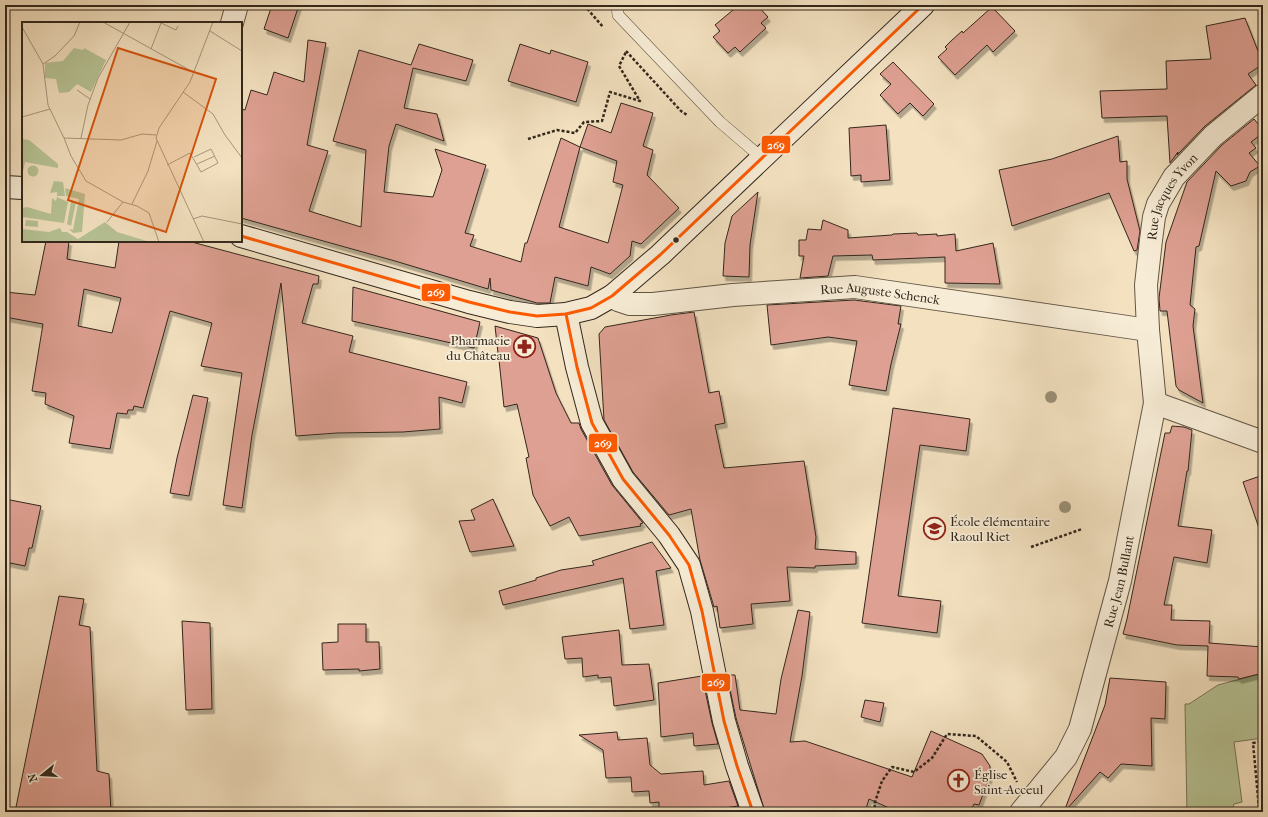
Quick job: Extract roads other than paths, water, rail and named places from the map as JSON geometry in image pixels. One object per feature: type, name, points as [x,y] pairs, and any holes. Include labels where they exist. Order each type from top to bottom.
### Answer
[{"type":"street","points":[[232,22],[237,5]]},
{"type":"street","points":[[242,236],[469,302],[510,312],[537,316],[566,314],[591,308],[612,296],[660,255],[924,5]]},
{"type":"street","name":"Rue Jacques Yvon","points":[[1148,330],[1146,285],[1152,232],[1158,204],[1174,177],[1203,146],[1263,95]]},
{"type":"street","points":[[5,187],[22,188]]},
{"type":"street","name":"Rue Auguste Schenck","points":[[612,296],[618,300],[630,304],[653,304],[733,295],[855,286],[1148,330]]},
{"type":"street","points":[[566,314],[577,367],[592,423],[623,479],[668,535],[689,565],[702,611],[724,721],[737,766],[754,812]]},
{"type":"street","name":"Rue Jean Bullant","points":[[1025,808],[1066,757],[1080,729],[1120,581],[1155,403],[1148,330]]},
{"type":"street","points":[[1155,403],[1263,442]]},
{"type":"lane","points":[[617,5],[618,15],[720,122],[762,158]]},
{"type":"place","name":"Pharmacie du Château","points":[[525,347]]},
{"type":"place","name":"École élémentaire Raoul Riet","points":[[934,528]]},
{"type":"place","name":"Église Saint-Acceul","points":[[958,781]]}]
